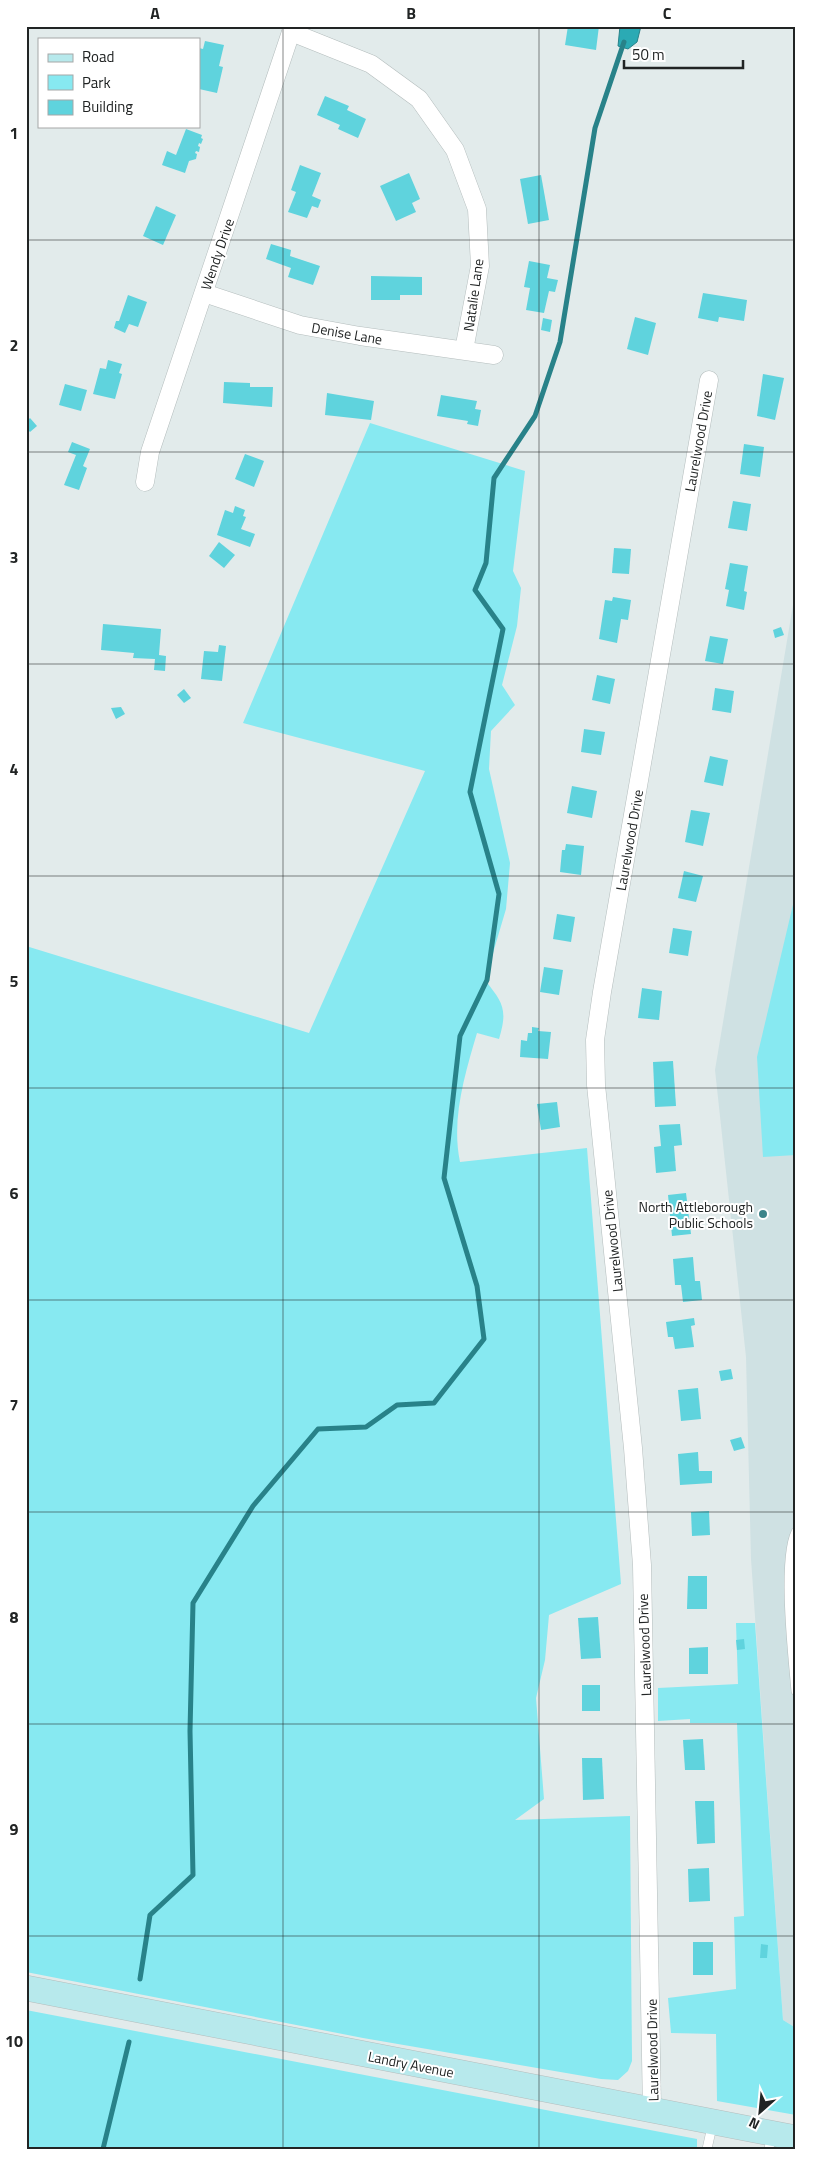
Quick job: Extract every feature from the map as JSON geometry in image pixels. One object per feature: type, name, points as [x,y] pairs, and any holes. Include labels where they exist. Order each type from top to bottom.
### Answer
[{"type":"street","name":"Wendy Drive","points":[[145,482],[150,452],[292,29]]},
{"type":"street","name":"Natalie Lane","points":[[292,29],[371,64],[419,99],[455,150],[476,209],[480,266],[464,350]]},
{"type":"street","name":"Denise Lane","points":[[204,293],[300,325],[494,354]]},
{"type":"street","name":"Laurelwood Drive","points":[[652,2111],[642,1565],[633,1448],[596,1085],[595,1054],[604,983],[709,380]]},
{"type":"street","name":"Landry Avenue","points":[[26,1988],[713,2122],[779,2140]]},
{"type":"lane","points":[[796,1532],[791,1631],[796,1691]]},
{"type":"lane","points":[[707,2149],[713,2122]]},
{"type":"shaded area","points":[[620,26],[641,26],[637,42],[628,49],[618,46]]},
{"type":"shaded area","name":"North Attleborough Public Schools","points":[[796,587],[796,2028],[783,2020],[751,1559],[746,1357],[715,1070]]},
{"type":"green space","points":[[370,423],[525,471],[513,571],[521,588],[517,626],[502,685],[515,705],[491,731],[489,769],[510,863],[506,909],[485,980],[500,1001],[503,1020],[499,1039],[477,1033],[461,1097],[457,1129],[460,1162],[587,1148],[621,1584],[549,1615],[545,1660],[536,1698],[544,1799],[515,1820],[630,1816],[632,2061],[628,2071],[618,2080],[601,2079],[363,2038],[26,1972],[26,946],[309,1033],[425,771],[243,723]]},
{"type":"green space","points":[[796,892],[796,1155],[763,1157],[757,1057]]},
{"type":"green space","points":[[736,1623],[755,1623],[783,2020],[796,2028],[796,2115],[717,2101],[716,2034],[671,2033],[668,1998],[736,1989],[734,1917],[744,1916],[737,1723],[690,1723],[690,1719],[658,1721],[658,1688],[738,1684]]},
{"type":"green space","points":[[26,2010],[697,2139],[697,2149],[26,2149]]},
{"type":"building","points":[[568,26],[599,26],[596,50],[565,45]]},
{"type":"building","points":[[205,41],[224,45],[219,66],[223,67],[217,93],[200,89],[200,48],[203,49]]},
{"type":"building","points":[[325,96],[349,106],[347,110],[366,119],[358,138],[338,129],[340,125],[317,115]]},
{"type":"building","points":[[186,129],[202,135],[201,138],[203,139],[198,146],[200,147],[199,152],[196,151],[195,153],[197,154],[196,159],[189,161],[185,173],[162,165],[167,151],[176,155]]},
{"type":"building","points":[[300,165],[321,173],[312,196],[321,200],[318,208],[312,206],[307,218],[288,212],[296,192],[291,190]]},
{"type":"building","points":[[409,173],[420,199],[412,203],[416,212],[396,221],[380,186]]},
{"type":"building","points":[[541,175],[549,220],[528,224],[520,179]]},
{"type":"building","points":[[156,206],[176,215],[163,245],[143,236]]},
{"type":"building","points":[[271,244],[291,250],[290,256],[320,266],[313,285],[288,277],[291,268],[266,259]]},
{"type":"building","points":[[529,261],[550,265],[547,278],[558,280],[555,292],[549,291],[544,313],[526,310],[530,288],[524,287]]},
{"type":"building","points":[[371,276],[422,277],[422,295],[400,295],[400,300],[371,300]]},
{"type":"building","points":[[703,293],[747,300],[744,321],[719,317],[718,322],[698,318]]},
{"type":"building","points":[[128,295],[147,302],[138,327],[129,324],[125,333],[114,328],[116,321],[119,321]]},
{"type":"building","points":[[635,317],[656,323],[648,355],[627,349]]},
{"type":"building","points":[[543,318],[552,320],[550,332],[541,330]]},
{"type":"building","points":[[108,360],[122,364],[119,373],[122,374],[115,399],[93,394],[100,368],[106,369]]},
{"type":"building","points":[[763,374],[784,378],[775,420],[757,416]]},
{"type":"building","points":[[224,382],[250,383],[250,387],[273,387],[272,407],[223,403]]},
{"type":"building","points":[[65,384],[87,390],[81,411],[59,405]]},
{"type":"building","points":[[327,393],[374,401],[371,420],[325,415]]},
{"type":"building","points":[[441,395],[477,401],[475,409],[481,410],[478,426],[467,424],[468,421],[437,416]]},
{"type":"building","points":[[30,418],[37,426],[30,432],[26,428],[26,422]]},
{"type":"building","points":[[72,442],[90,449],[83,466],[87,468],[79,490],[64,485],[76,455],[68,452]]},
{"type":"building","points":[[744,444],[764,447],[760,477],[740,474]]},
{"type":"building","points":[[245,454],[264,461],[254,487],[235,479]]},
{"type":"building","points":[[733,501],[751,504],[747,531],[728,528]]},
{"type":"building","points":[[235,506],[245,510],[243,516],[246,517],[241,529],[255,534],[250,547],[217,535],[225,510],[233,513]]},
{"type":"building","points":[[219,542],[235,555],[224,568],[209,556]]},
{"type":"building","points":[[614,548],[631,549],[629,574],[612,573]]},
{"type":"building","points":[[730,563],[748,566],[744,591],[747,592],[744,610],[726,606],[729,590],[725,589]]},
{"type":"building","points":[[613,597],[631,600],[628,620],[621,619],[617,643],[599,639],[605,600],[612,601]]},
{"type":"building","points":[[103,624],[161,629],[159,655],[166,656],[165,671],[154,670],[155,659],[133,658],[134,653],[101,650]]},
{"type":"building","points":[[781,627],[784,635],[775,638],[773,630]]},
{"type":"building","points":[[710,636],[728,639],[723,664],[705,661]]},
{"type":"building","points":[[219,645],[226,646],[222,681],[201,679],[204,651],[218,652]]},
{"type":"building","points":[[597,675],[615,679],[610,704],[592,700]]},
{"type":"building","points":[[715,688],[734,691],[731,713],[712,710]]},
{"type":"building","points":[[184,689],[191,698],[184,703],[177,695]]},
{"type":"building","points":[[121,707],[125,714],[116,719],[111,708]]},
{"type":"building","points":[[584,729],[605,732],[601,755],[581,752]]},
{"type":"building","points":[[710,756],[728,760],[723,786],[704,782]]},
{"type":"building","points":[[572,786],[597,791],[592,818],[567,813]]},
{"type":"building","points":[[691,810],[710,813],[703,846],[685,842]]},
{"type":"building","points":[[566,844],[584,846],[581,875],[560,872],[562,850],[565,850]]},
{"type":"building","points":[[684,871],[703,876],[696,902],[678,898]]},
{"type":"building","points":[[557,914],[575,917],[571,942],[553,939]]},
{"type":"building","points":[[673,928],[692,931],[688,956],[669,953]]},
{"type":"building","points":[[544,967],[563,970],[559,995],[540,992]]},
{"type":"building","points":[[642,988],[662,991],[659,1020],[638,1018]]},
{"type":"building","points":[[532,1027],[539,1028],[538,1031],[551,1032],[548,1059],[520,1057],[521,1040],[527,1041],[528,1033],[532,1033]]},
{"type":"building","points":[[673,1061],[676,1106],[655,1107],[653,1062]]},
{"type":"building","points":[[557,1102],[560,1127],[541,1130],[537,1104]]},
{"type":"building","points":[[680,1124],[682,1145],[674,1146],[676,1171],[656,1173],[654,1147],[661,1146],[659,1125]]},
{"type":"building","points":[[686,1193],[691,1234],[672,1236],[668,1195]]},
{"type":"building","points":[[693,1257],[695,1281],[700,1281],[702,1300],[683,1302],[681,1285],[675,1285],[673,1259]]},
{"type":"building","points":[[694,1318],[695,1325],[691,1326],[694,1347],[675,1349],[673,1337],[668,1337],[666,1322]]},
{"type":"building","points":[[731,1369],[733,1379],[721,1381],[719,1371]]},
{"type":"building","points":[[698,1388],[701,1419],[681,1421],[678,1390]]},
{"type":"building","points":[[741,1437],[745,1448],[734,1451],[730,1440]]},
{"type":"building","points":[[698,1452],[699,1471],[712,1471],[712,1483],[680,1485],[678,1454]]},
{"type":"building","points":[[709,1511],[710,1535],[692,1536],[691,1512]]},
{"type":"building","points":[[688,1576],[707,1576],[707,1609],[687,1609]]},
{"type":"building","points":[[598,1617],[601,1658],[581,1659],[578,1618]]},
{"type":"building","points":[[744,1639],[745,1649],[737,1650],[736,1640]]},
{"type":"building","points":[[708,1647],[708,1674],[689,1674],[689,1648]]},
{"type":"building","points":[[582,1685],[600,1685],[600,1711],[582,1711]]},
{"type":"building","points":[[703,1739],[705,1770],[685,1770],[683,1740]]},
{"type":"building","points":[[582,1758],[602,1758],[604,1799],[583,1800]]},
{"type":"building","points":[[695,1801],[714,1801],[715,1843],[697,1844]]},
{"type":"building","points":[[709,1868],[710,1901],[689,1902],[688,1869]]},
{"type":"building","points":[[693,1942],[713,1942],[713,1975],[693,1975]]},
{"type":"building","points":[[761,1944],[768,1945],[767,1958],[760,1958]]},
{"type":"waterway","points":[[140,1979],[150,1915],[193,1875],[190,1731],[193,1603],[253,1506],[318,1429],[366,1427],[397,1405],[434,1403],[484,1339],[477,1286],[444,1178],[460,1036],[487,980],[499,894],[470,792],[503,629],[475,590],[486,563],[494,478],[535,416],[560,342],[595,128],[624,42]]},
{"type":"waterway","points":[[103,2149],[129,2042]]},
{"type":"place","name":"North Attleborough Public Schools","points":[[763,1214]]}]
